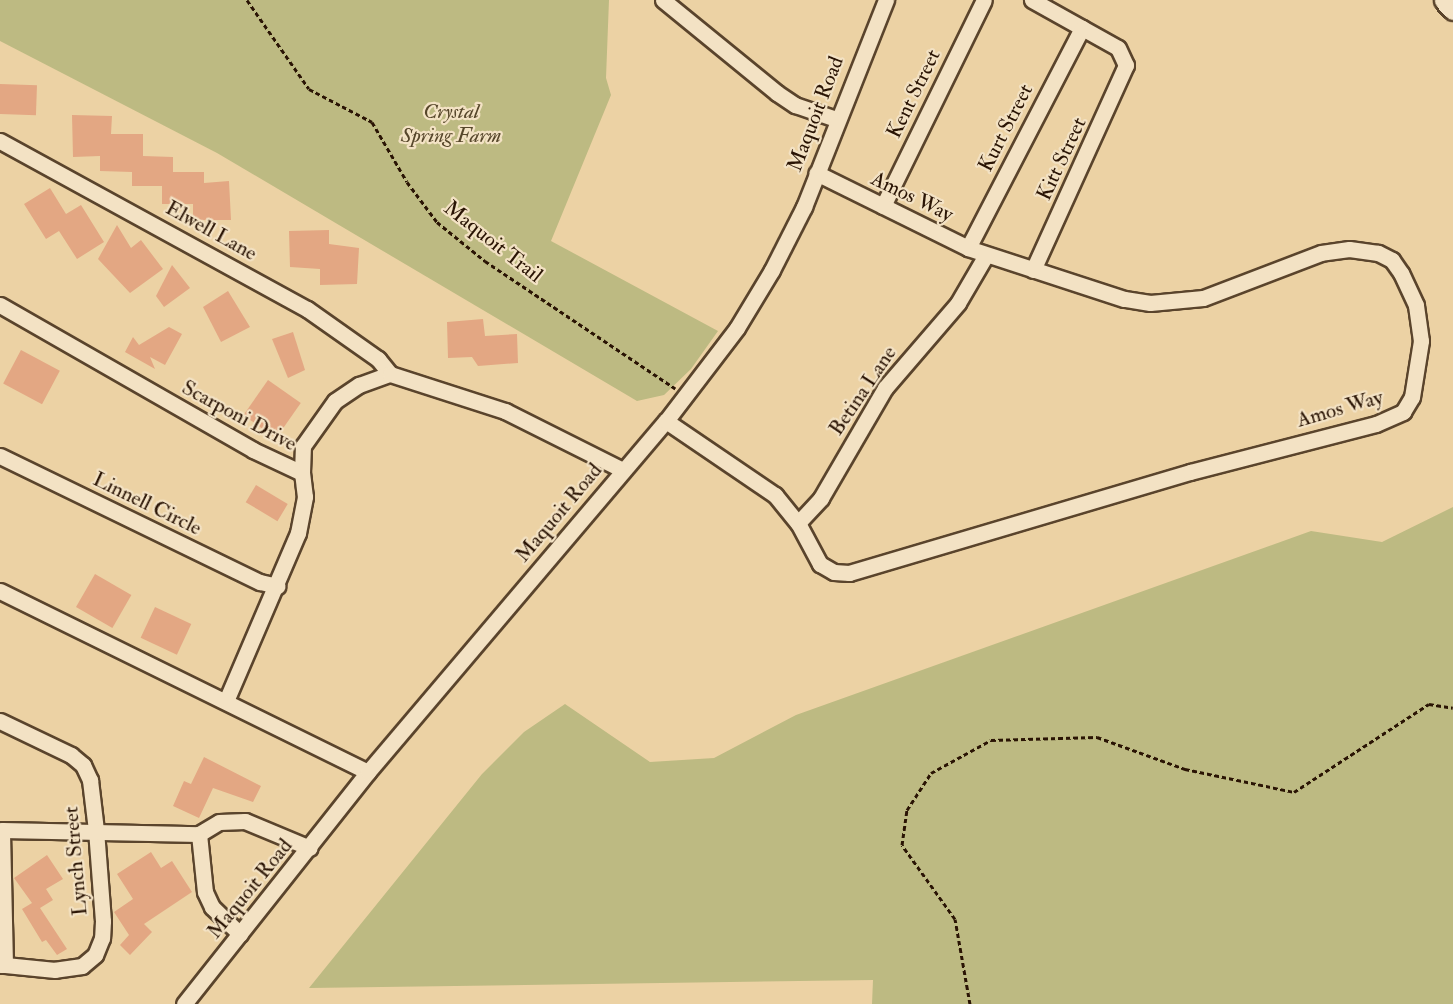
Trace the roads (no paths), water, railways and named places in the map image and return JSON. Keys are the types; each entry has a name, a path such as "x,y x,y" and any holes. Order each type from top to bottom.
{"street":[{"path":"663,0 777,93 795,105 836,118"},
{"name":"Maquoit Road","path":"184,1004 368,772 666,421 755,299 789,239 836,118 886,0"},
{"name":"Kent Street","path":"883,206 984,0"},
{"path":"1032,0 1082,28"},
{"path":"1445,0 1453,9"},
{"name":"Kitt Street","path":"1033,270 1126,65 1118,48 1082,28"},
{"name":"Kurt Street","path":"968,248 1082,28"},
{"name":"Elwell Lane","path":"0,141 307,309 378,359 390,374"},
{"name":"Amos Way","path":"666,421 775,495 798,523 820,564 834,572 856,571 1190,472 1376,424 1403,412 1412,397 1421,341 1416,305 1401,273 1392,260 1378,253 1349,249 1321,253 1230,290 1203,298 1158,302 1098,293 986,255 816,173"},
{"name":"Betina Lane","path":"798,523 820,498 885,388 958,303 986,255"},
{"name":"Scarponi Drive","path":"0,305 253,450 302,472 303,446 335,400 359,385 390,374"},
{"path":"390,374 505,411 623,470"},
{"name":"Linnell Circle","path":"0,456 260,582 278,586"},
{"path":"226,701 278,586 304,515 302,472"},
{"path":"0,591 368,772"},
{"name":"Lynch Street","path":"0,720 71,755 83,765 90,780 103,921 102,938 95,954 82,966 64,969 3,965"},
{"path":"3,965 1,830 96,830 200,834 219,822 245,821 310,848"},
{"path":"200,834 205,892 212,907 240,934"}],"park label":[{"name":"Crystal Spring Farm","path":"451,124"}]}
